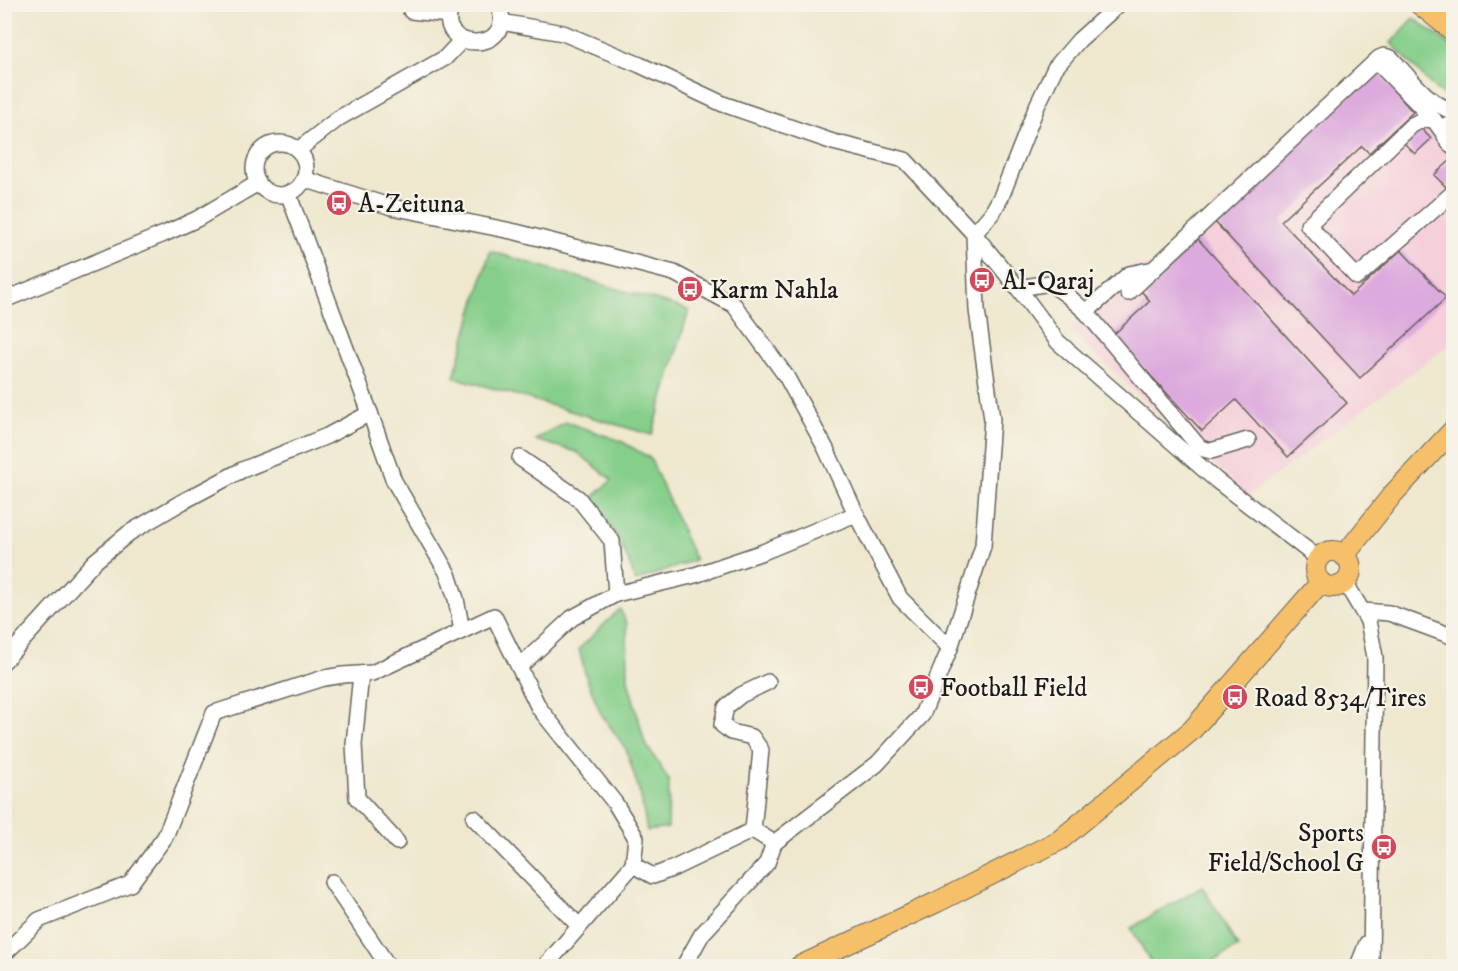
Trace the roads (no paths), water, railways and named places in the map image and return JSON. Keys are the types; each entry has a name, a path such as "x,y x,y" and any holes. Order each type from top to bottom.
{"main road":[{"path":"1419,4 1454,32"},
{"path":"1344,556 1393,494 1454,429"},
{"path":"1330,552 1337,552 1344,556 1351,571 1346,582 1330,587 1321,582 1315,567 1318,559 1330,552"},
{"path":"800,966 937,902 1060,840 1192,730 1321,582"}],"street":[{"path":"411,11 451,10 451,27 462,40 479,43 488,41 495,35 501,22 501,10 498,4"},
{"path":"684,966 702,934 767,863 774,843 877,764 922,715 950,648 983,546 992,419 978,310 974,234 992,213 1001,197 1036,106 1055,68 1079,40 1119,4"},
{"path":"501,22 563,33 640,65 723,104 833,142 905,160 974,234 1058,342 1216,480 1318,559"},
{"path":"298,150 339,118 445,58 462,40"},
{"path":"1128,293 1384,56 1391,58 1428,97 1454,114 1446,123 1449,140"},
{"path":"1376,61 1434,120 1449,140"},
{"path":"1434,120 1424,119 1412,124 1308,225 1356,277 1454,192"},
{"path":"279,142 287,143 298,150 305,162 304,179 299,187 288,193 275,195 266,191 258,183 253,170 254,162 263,148 279,142"},
{"path":"304,179 392,207 516,232 674,273 734,305 786,376 826,448 856,514 900,598 950,648"},
{"path":"4,300 164,234 196,219 258,183"},
{"path":"288,193 394,481 448,574 456,599 462,631"},
{"path":"1086,312 1129,274 1154,269"},
{"path":"1018,288 1050,284 1068,296 1086,312 1200,448 1211,451 1248,440"},
{"path":"4,661 94,562 129,533 243,470 327,436 370,413"},
{"path":"520,458 578,498 612,541 616,594"},
{"path":"519,667 573,618 616,594 694,575 763,552 856,514"},
{"path":"1346,582 1368,621 1375,657 1371,966"},
{"path":"1363,611 1389,613 1454,638"},
{"path":"4,954 39,920 130,884 165,837 214,713 324,678 372,673 494,616 538,708 615,803 636,838 633,865 545,966"},
{"path":"361,674 354,744 357,798 397,842"},
{"path":"753,830 761,750 752,737 730,732 722,725 726,707 741,695 768,682"},
{"path":"474,818 579,926"},
{"path":"753,830 774,843"},
{"path":"633,865 653,876 753,830"},
{"path":"332,882 388,966"},
{"path":"1358,966 1370,934"}],"place":[{"name":"A-Zeituna","path":"339,203"},
{"name":"Al-Qaraj","path":"982,280"},
{"name":"Karm Nahla","path":"690,289"},
{"name":"Football Field","path":"921,687"},
{"name":"Road 8534/Tires","path":"1235,697"},
{"name":"Sports Field/School G","path":"1384,847"}]}
